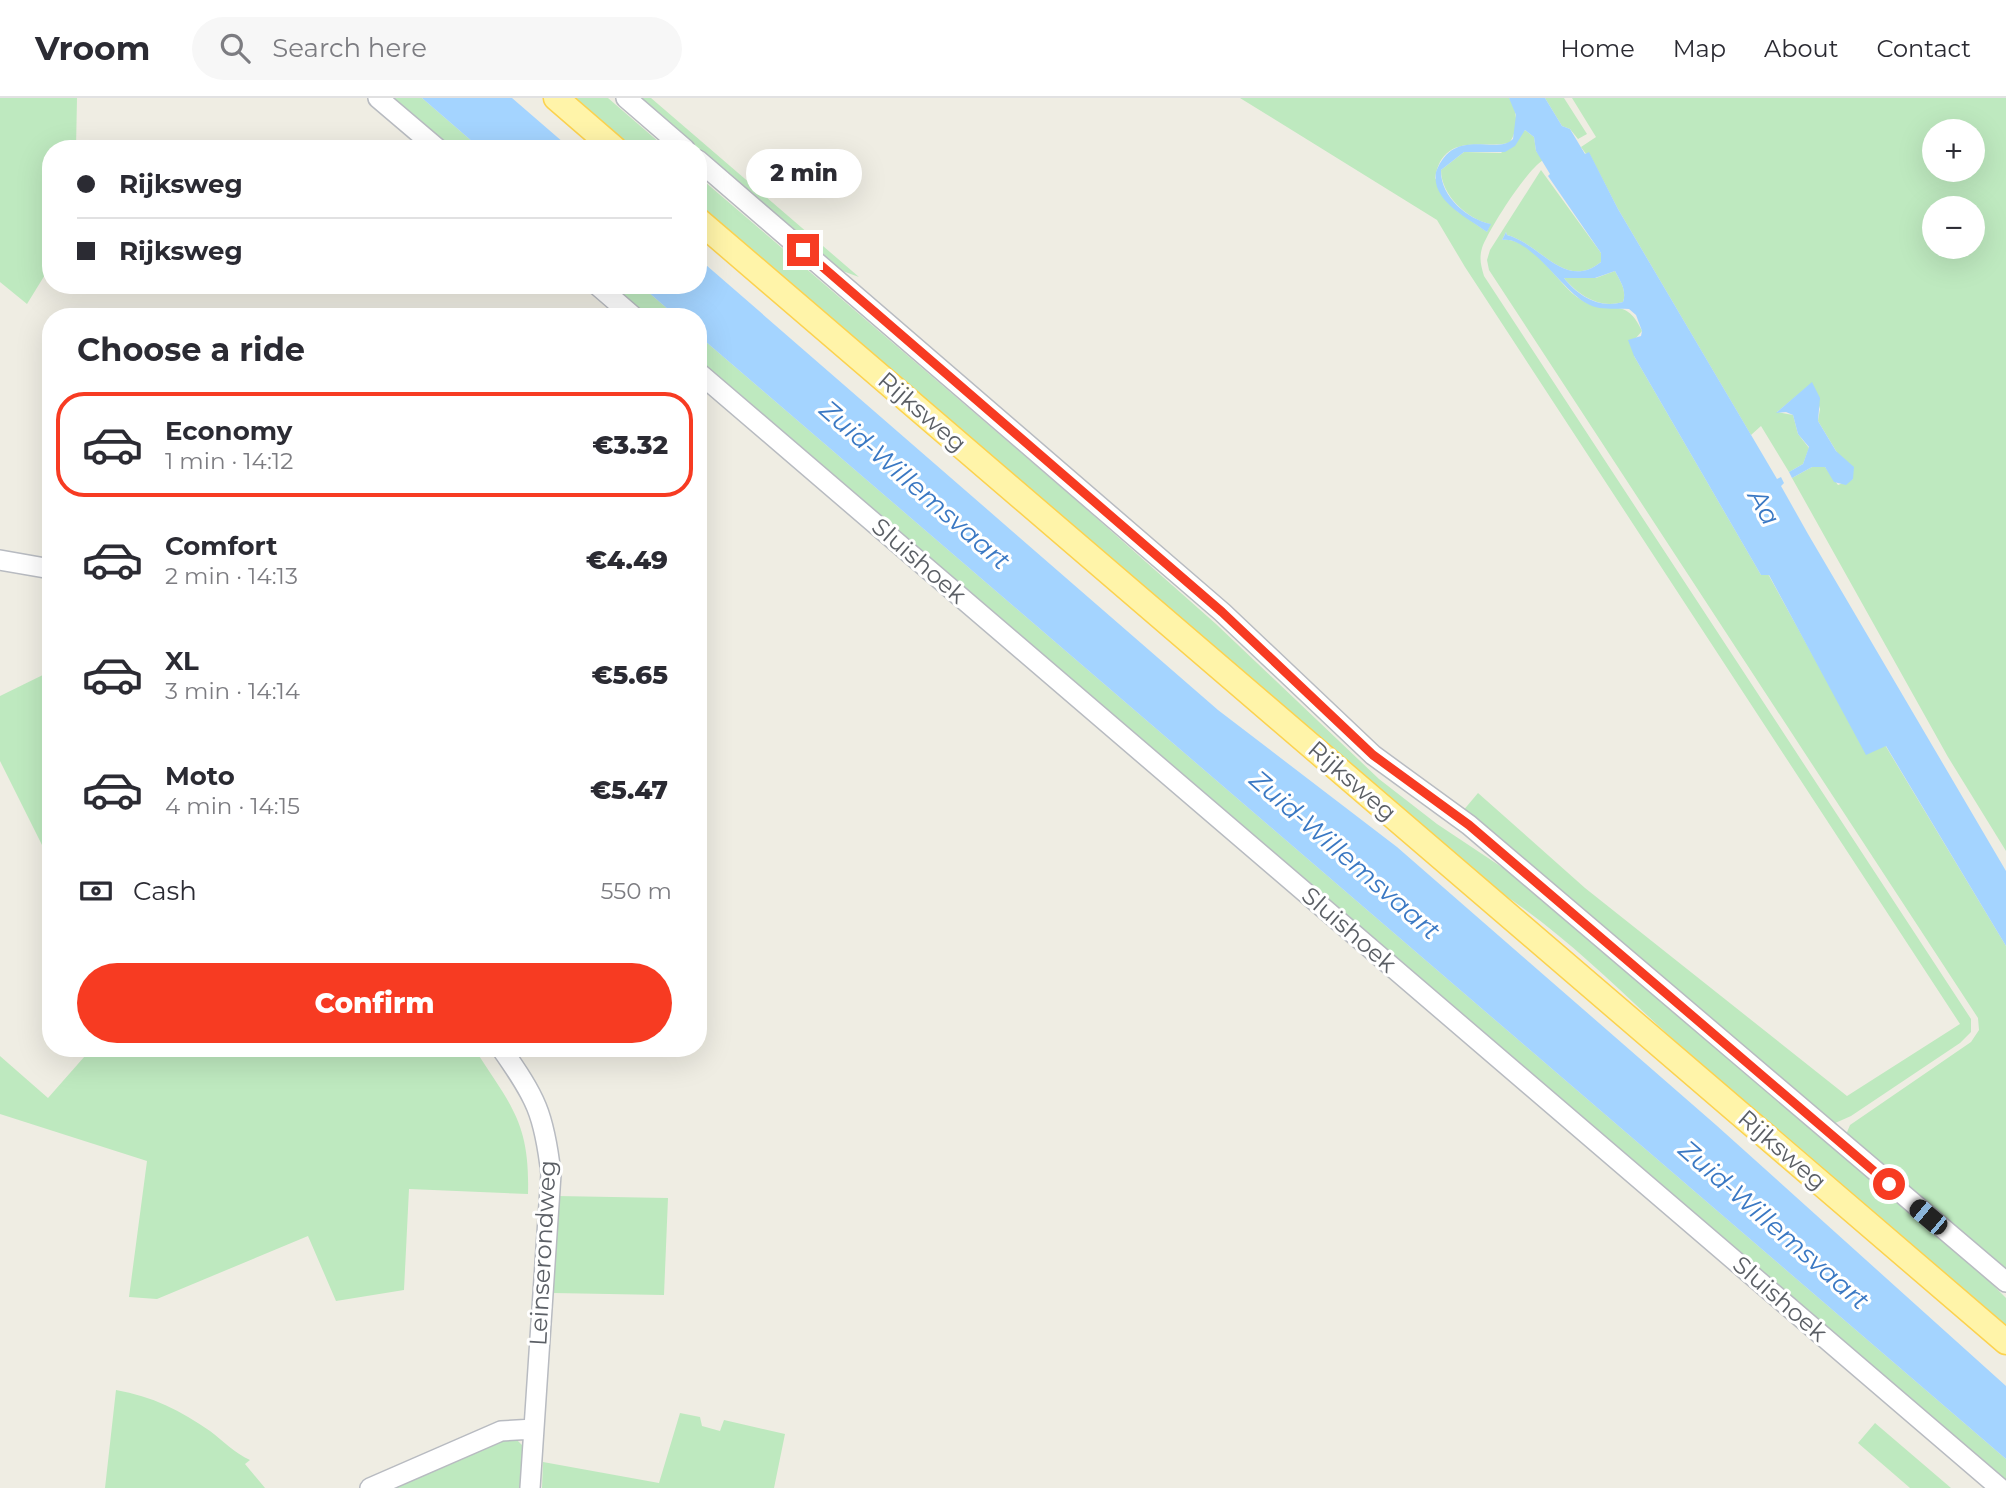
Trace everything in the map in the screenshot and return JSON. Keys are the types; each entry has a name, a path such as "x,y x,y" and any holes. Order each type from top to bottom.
{"main road":[{"path":"556,98 605,140"},
{"name":"Rijksweg","path":"707,228 2006,1342"}],"street":[{"path":"378,98 427,140"},
{"path":"626,98 675,140"},
{"name":"Rijksweg","path":"707,168 1222,612 1373,755 1469,825 2006,1282"},
{"path":"607,294 624,308"},
{"name":"Sluishoek","path":"707,380 2000,1488"},
{"path":"0,560 42,567"},
{"name":"Leinserondweg","path":"507,1057 535,1096 546,1132 551,1174 530,1488"},
{"path":"370,1488 500,1431 534,1429"}],"green space":[{"path":"0,98 77,98 76,140 42,140 42,280 27,304 0,282"},
{"path":"393,98 422,98 471,140 442,140"},
{"path":"567,98 608,98 657,140 616,140"},
{"path":"631,98 651,98 700,140 679,140"},
{"path":"1240,98 1509,98 1516,120 1509,143 1455,148 1446,154 1439,164 1435,178 1457,211 1487,232 1490,224 1464,211 1450,197 1441,170 1464,152 1501,153 1525,130 1534,137 1536,151 1543,160 1518,188 1486,239 1481,255 1484,276 1971,1019 1971,1032 1960,1043 1851,1116 1833,1124 1462,812 1478,793 1585,888 1847,1096 1960,1024 1465,267 1437,220"},
{"path":"1545,98 1564,98 1587,134 1578,139 1570,129 1562,126"},
{"path":"1572,98 2006,98 2006,851 1948,757 1792,478 1812,467 1825,467 1838,485 1853,479 1818,421 1820,409 1812,383 1777,412 1793,415 1798,434 1809,448 1803,464 1789,472 1761,426 1751,435 1618,209 1589,153 1586,154 1581,147 1596,137"},
{"path":"707,146 859,277 837,269 707,164"},
{"path":"1541,170 1601,253 1601,262 1588,270 1564,269 1506,232 1502,240 1513,241 1533,252 1569,290 1587,303 1621,309 1629,312 1635,319 1642,331 1636,338 1634,356 1761,575 1768,574 1867,754 1885,745 2006,946 2006,1287 1845,1137 1850,1125 1971,1042 1979,1030 1978,1018 1489,270 1487,260 1490,250"},
{"path":"707,184 1076,500 1216,624 1379,779 1437,824 1542,894 1975,1267 2006,1298 2006,1327 1732,1091 1576,950 1500,892 707,219"},
{"path":"1615,271 1624,294 1623,302 1614,304 1590,299 1564,278 1596,278"},
{"path":"621,294 650,294 667,308 637,308"},
{"path":"707,343 2006,1459 2006,1486 707,369"},
{"path":"42,675 42,845 0,761 0,696"},
{"path":"0,1056 48,1098 84,1057 480,1057 508,1101 522,1131 528,1169 528,1194 409,1189 404,1290 336,1301 308,1236 157,1299 129,1297 147,1161 0,1114"},
{"path":"557,1196 668,1198 664,1295 553,1293"},
{"path":"116,1390 154,1400 210,1431 250,1460 245,1464 265,1488 105,1488"},
{"path":"680,1413 700,1417 702,1426 720,1431 724,1420 785,1434 774,1488 542,1488 543,1462 659,1483"},
{"path":"1875,1423 1951,1488 1910,1488 1858,1443"},
{"path":"516,1439 523,1446 523,1488 390,1488 485,1442"}],"water":[{"path":"422,98 512,98 561,140 471,140"},
{"name":"Aa","path":"1509,98 1545,98 1562,126 1570,129 1585,154 1589,152 1618,209 1777,479 1781,477 1784,483 1781,486 1808,534 2006,871 2006,946 1886,746 1866,755 1769,575 1761,575 1634,356 1628,340 1641,336 1642,331 1636,315 1629,309 1591,306 1534,254 1512,241 1502,240 1506,232 1564,269 1588,270 1601,262 1601,253 1548,176 1550,174 1536,151 1534,137 1525,130 1515,146 1505,152 1464,152 1441,170 1445,189 1450,197 1464,212 1491,224 1487,232 1452,207 1439,192 1436,172 1453,149 1464,145 1506,143 1513,139 1516,115","holes":["1615,271 1624,298 1623,302 1614,304 1597,302 1582,295 1564,278 1595,278"]},
{"name":"Zuid-Willemsvaart","path":"707,266 1218,710 1397,847 1716,1125 2006,1386 2006,1459 707,343 707,308 667,308 650,294 707,294"},
{"path":"1812,382 1820,398 1818,421 1836,451 1854,467 1853,479 1846,485 1834,482 1825,467 1812,467 1792,478 1789,472 1803,464 1809,447 1798,434 1793,415 1786,412 1776,413"}],"route":[{"path":"803,250 1222,612 1373,755 1469,825 1889,1184"}]}
